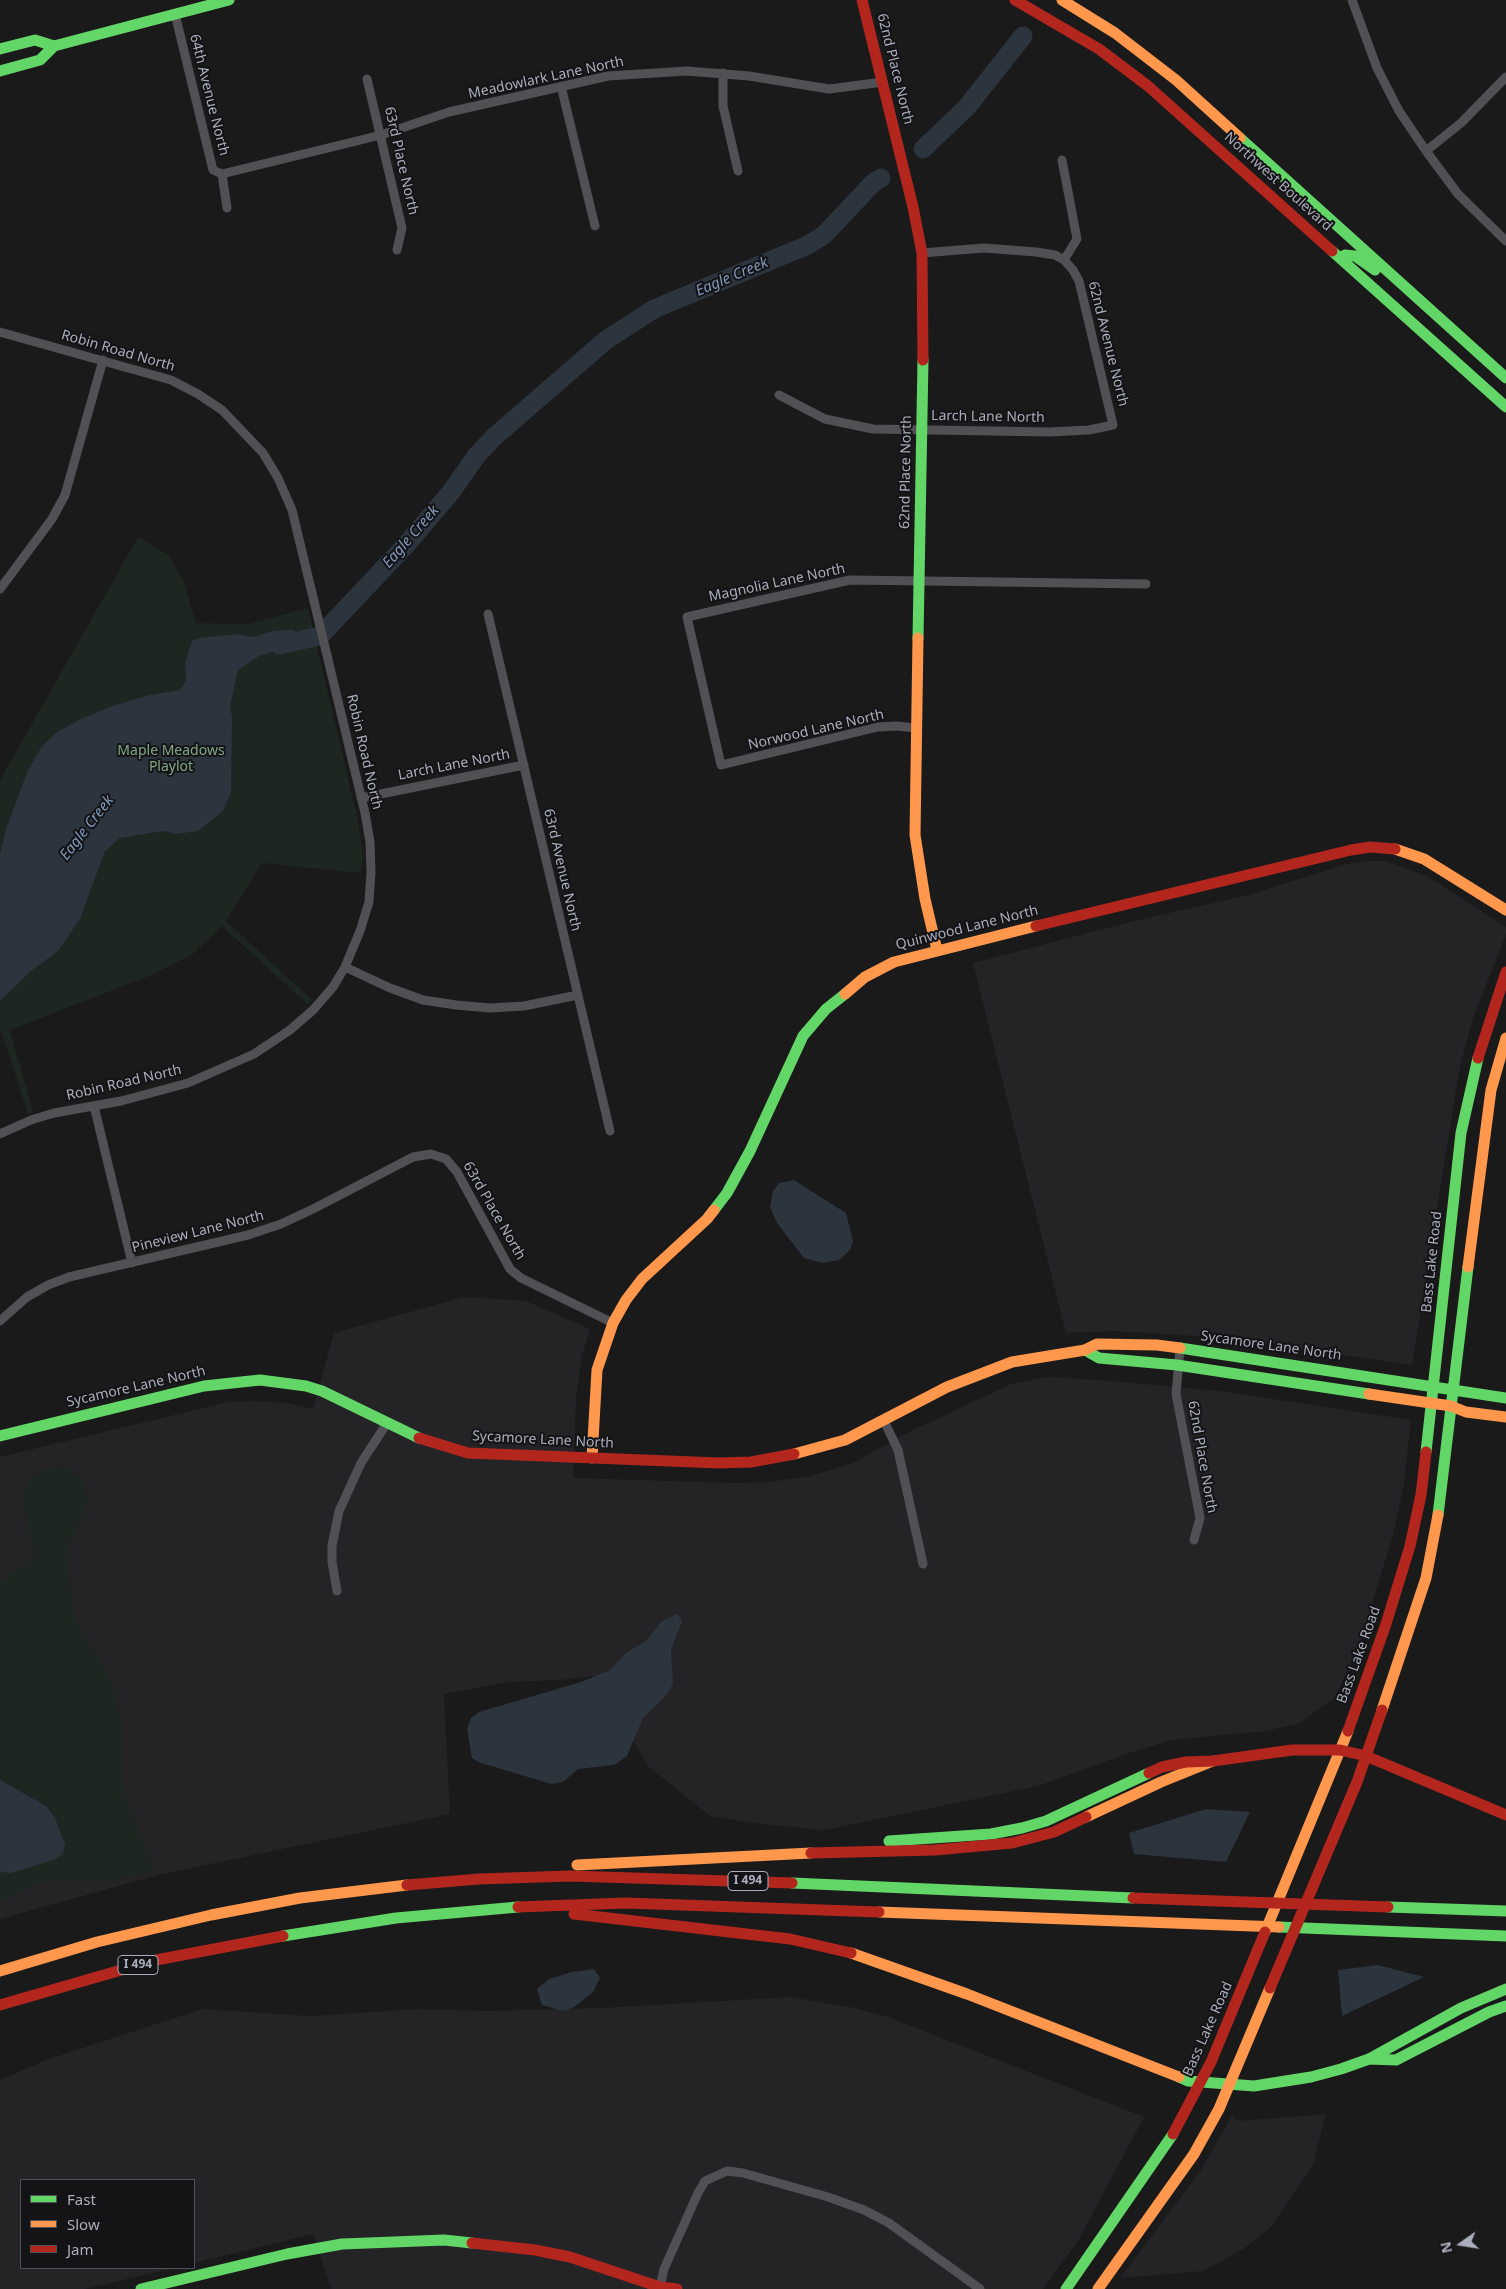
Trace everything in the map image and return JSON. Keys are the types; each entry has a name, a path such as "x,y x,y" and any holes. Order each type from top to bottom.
{"main road":[{"path":"0,71 40,60 54,46 229,0"},
{"name":"62nd Place North","path":"862,0 883,82 922,253 924,302 915,835 925,899 937,950"},
{"name":"Northwest Boulevard","path":"1015,0 1084,40 1148,86 1506,407"},
{"name":"Northwest Boulevard","path":"1062,0 1115,33 1176,80 1503,375"},
{"path":"0,49 35,40 54,46"},
{"path":"1340,258 1350,255 1361,259 1476,362 1503,375"},
{"name":"Quinwood Lane North","path":"592,1458 597,1370 604,1344 626,1300 642,1280 707,1219 727,1193 750,1151 806,1031 842,994 865,977 894,962 937,950 1370,847 1393,848 1424,859 1506,910"},
{"name":"Bass Lake Road","path":"1066,2289 1156,2161 1184,2116 1201,2082 1253,1966 1340,1750 1386,1624 1410,1546 1420,1495 1461,1132 1475,1066 1506,972"},
{"path":"1098,2289 1194,2154 1207,2132 1230,2083 1280,1967 1366,1756 1426,1578 1441,1497 1452,1391 1491,1090 1506,1038"},
{"name":"Sycamore Lane North","path":"0,1436 204,1386 242,1380 260,1380 306,1386 342,1399 415,1437 442,1447 468,1452 592,1458 751,1462 816,1450 845,1440 947,1387 988,1370 1020,1361 1085,1350 1097,1344 1128,1343 1253,1357 1433,1388 1506,1398"},
{"path":"1085,1350 1099,1358 1177,1364 1451,1406 1466,1412 1506,1417"},
{"path":"367,1890 493,1870 828,1852 935,1850 1012,1843 1054,1832 1161,1782 1214,1760 1292,1750 1340,1750 1366,1756 1506,1815"},
{"name":"I 494","path":"0,1971 153,1928 300,1898 479,1879 570,1876 660,1877 1237,1902 1506,1911"},
{"name":"I 494","path":"0,2006 156,1960 237,1943 396,1918 511,1907 644,1904 1506,1936"},
{"path":"511,1907 780,1938 836,1948 976,1997 1188,2081 1254,2086 1311,2077 1369,2059 1461,2008 1506,1989"},
{"path":"1369,2059 1396,2060 1489,2012 1506,2006"},
{"path":"141,2289 287,2254 342,2244 444,2240 535,2250 570,2257 661,2288 677,2289"}],"street":[{"path":"1352,0 1377,68 1400,111 1426,152 1458,194 1506,241"},
{"name":"64th Avenue North","path":"176,14 213,170 222,174 227,208"},
{"name":"Meadowlark Lane North","path":"222,174 381,135 449,112 608,76 653,72 723,73 829,89 883,82"},
{"path":"723,73 723,106 738,171"},
{"path":"1426,152 1462,124 1506,77"},
{"name":"63rd Place North","path":"367,79 402,228 397,250"},
{"path":"561,86 595,226"},
{"path":"922,253 984,248 1036,252 1055,255 1064,260 1078,239 1062,160"},
{"name":"62nd Avenue North","path":"1064,260 1073,270 1079,282 1113,425"},
{"name":"Robin Road North","path":"0,332 171,380 198,394 222,410 263,453 278,478 292,510 370,842 369,894 360,931 346,967 333,987 313,1010 290,1030 254,1054 188,1083 151,1094 31,1120 0,1134"},
{"path":"0,589 52,519 65,495 102,360"},
{"name":"Larch Lane North","path":"779,394 825,419 849,426 873,429 1049,432 1089,430 1113,425"},
{"name":"Magnolia Lane North","path":"721,765 687,617 836,582 864,580 1146,584"},
{"name":"63rd Avenue North","path":"488,614 610,1131"},
{"name":"Norwood Lane North","path":"721,765 878,728 897,726 916,728"},
{"name":"Larch Lane North","path":"361,798 524,765"},
{"path":"346,967 374,981 415,997 456,1005 490,1008 524,1006 578,996"},
{"path":"94,1106 132,1263"},
{"name":"63rd Place North","path":"431,1154 446,1159 457,1172 510,1269 521,1278 613,1323"},
{"name":"Pineview Lane North","path":"0,1321 27,1296 48,1285 248,1235 280,1224 412,1157 431,1154"},
{"name":"62nd Place North","path":"1180,1348 1177,1364 1178,1409 1200,1518 1194,1540"},
{"path":"884,1420 898,1450 923,1564"},
{"path":"337,1591 332,1554 339,1511 361,1462 387,1423"},
{"path":"661,2288 664,2269 698,2193 705,2181 727,2171 743,2173 828,2197 864,2210 889,2224 980,2289"}],"shaded area":[{"path":"1386,861 1427,876 1506,927 1506,934 1472,1021 1459,1071 1412,1365 1229,1338 1115,1331 1066,1333 973,963 1134,921 1248,895 1347,864"},
{"path":"464,1297 526,1301 590,1329 582,1355 576,1398 573,1478 735,1483 769,1482 810,1476 851,1464 907,1433 1011,1384 1048,1377 1228,1392 1411,1420 1404,1483 1394,1532 1359,1646 1335,1697 1300,1723 1266,1731 1172,1740 1129,1753 1038,1786 825,1830 760,1824 710,1816 649,1767 593,1676 560,1680 508,1682 444,1694 450,1814 158,1875 0,1919 0,1457 228,1402 287,1403 313,1409 334,1333"},
{"path":"791,1997 855,2008 888,2017 1144,2117 1078,2241 1043,2289 331,2289 313,2234 195,2263 195,2179 20,2179 20,2269 169,2269 85,2289 0,2289 0,2080 46,2060 202,2009 310,2016 418,2009 488,2011 601,2008"},
{"path":"1326,2114 1313,2165 1270,2228 1245,2248 1203,2271 1120,2278 1201,2170 1232,2115 1238,2121"}],"green space":[{"name":"Maple Meadows Playlot","path":"138,537 170,556 184,582 196,623 249,624 308,608 359,825 363,859 360,873 262,863 226,921 312,1000 307,1004 222,926 193,954 149,976 10,1030 33,1112 28,1114 0,1028 0,780"},
{"path":"64,1465 83,1480 89,1501 66,1552 75,1617 83,1637 109,1674 114,1688 122,1727 122,1783 125,1797 155,1871 116,1880 40,1882 0,1902 0,1872 11,1873 53,1860 63,1854 65,1844 55,1818 38,1800 0,1780 0,1583 32,1560 35,1551 30,1538 24,1504 24,1491 27,1482 36,1473"}],"water":[{"path":"293,630 304,639 295,649 276,651 259,656 238,670 230,706 232,717 231,792 223,811 198,831 176,834 163,831 120,838 105,851 80,919 58,951 31,971 0,1001 0,854 6,829 28,770 42,746 57,732 112,706 150,695 180,690 186,680 185,663 192,641 200,638 238,634 253,637 273,631"},
{"path":"794,1180 846,1213 853,1241 850,1250 839,1260 822,1263 804,1258 777,1223 770,1207 773,1191 779,1183"},
{"path":"677,1614 682,1621 671,1650 673,1684 663,1699 643,1718 627,1756 614,1765 578,1769 563,1782 551,1784 478,1762 472,1758 467,1729 471,1718 479,1712 581,1682 610,1670 626,1653 646,1641 662,1621"},
{"path":"0,1780 46,1806 55,1818 65,1844 63,1854 53,1860 11,1873 0,1872"},
{"path":"1206,1809 1250,1812 1226,1862 1134,1854 1129,1833"},
{"path":"1378,1965 1424,1977 1342,2016 1338,1970"},
{"path":"594,1969 600,1978 593,1992 574,2007 563,2011 542,2005 537,1989 549,1979 572,1972"}],"waterway":[{"name":"Eagle Creek","path":"923,149 967,107 1023,36"},
{"name":"Eagle Creek","path":"279,645 320,636 405,546 451,492 477,455 494,437 606,340 654,309 808,245 824,235 873,183 881,178"}],"traffic: fast":[{"path":"0,71 40,60 54,46 229,0"},
{"path":"0,49 35,40 54,46"},
{"path":"1240,138 1506,378"},
{"path":"1332,251 1506,407"},
{"path":"1340,258 1345,255 1355,256 1375,270"},
{"path":"918,638 923,360"},
{"path":"714,1210 727,1193 750,1151 803,1036 826,1009 845,994"},
{"path":"1426,1452 1461,1133 1478,1058"},
{"path":"1438,1515 1468,1267"},
{"path":"1180,1348 1506,1398"},
{"path":"1085,1350 1099,1358 1177,1365 1369,1394"},
{"path":"0,1436 204,1386 260,1380 306,1386 322,1391 419,1438"},
{"path":"889,1841 991,1834 1022,1828 1046,1821 1149,1773"},
{"path":"792,1883 1133,1898"},
{"path":"283,1936 396,1918 518,1907"},
{"path":"1388,1907 1506,1911"},
{"path":"1279,1927 1506,1936"},
{"path":"1179,2077 1188,2081 1254,2086 1311,2077 1341,2069 1369,2059 1461,2008 1506,1989"},
{"path":"1370,2059 1396,2060 1489,2012 1506,2006"},
{"path":"1066,2289 1173,2134"},
{"path":"141,2289 287,2254 342,2244 444,2240 472,2243"}],"traffic: slow":[{"path":"1062,0 1115,33 1176,80 1240,138"},
{"path":"918,638 915,835 925,899 937,950"},
{"path":"1395,849 1424,859 1506,910"},
{"path":"845,994 865,977 894,962 1036,926"},
{"path":"1468,1267 1491,1090 1506,1038"},
{"path":"592,1458 597,1370 613,1323 626,1300 642,1279 707,1219 714,1210"},
{"path":"794,1454 845,1440 947,1387 1012,1362 1085,1350 1097,1344 1157,1345 1180,1348"},
{"path":"1369,1394 1451,1406 1466,1412 1506,1417"},
{"path":"1382,1710 1426,1578 1438,1515"},
{"path":"1265,1932 1348,1731"},
{"path":"1086,1817 1161,1782 1213,1761"},
{"path":"577,1865 811,1853"},
{"path":"0,1971 97,1942 211,1915 300,1898 407,1885"},
{"path":"879,1912 1279,1927"},
{"path":"851,1953 967,1994 1179,2077"},
{"path":"1098,2289 1194,2154 1219,2109 1270,1988"}],"traffic: jam":[{"path":"862,0 913,207 922,253 923,360"},
{"path":"1015,0 1099,49 1148,86 1332,251"},
{"path":"1036,926 1351,850 1370,847 1395,849"},
{"path":"1478,1058 1506,972"},
{"path":"419,1438 468,1453 719,1463 751,1462 794,1454"},
{"path":"1348,1731 1386,1624 1410,1546 1421,1495 1426,1452"},
{"path":"1270,1988 1357,1782 1382,1710"},
{"path":"1149,1773 1162,1767 1186,1762 1213,1761 1292,1750 1340,1750 1366,1756 1506,1815"},
{"path":"811,1853 935,1850 1012,1843 1054,1832 1086,1817"},
{"path":"407,1885 479,1879 570,1876 792,1883"},
{"path":"1133,1898 1388,1907"},
{"path":"518,1907 626,1903 879,1912"},
{"path":"574,1914 790,1939 851,1953"},
{"path":"1173,2134 1211,2062 1265,1932"},
{"path":"0,2005 156,1960 283,1936"},
{"path":"472,2243 535,2250 570,2257 660,2287 677,2289"}]}
